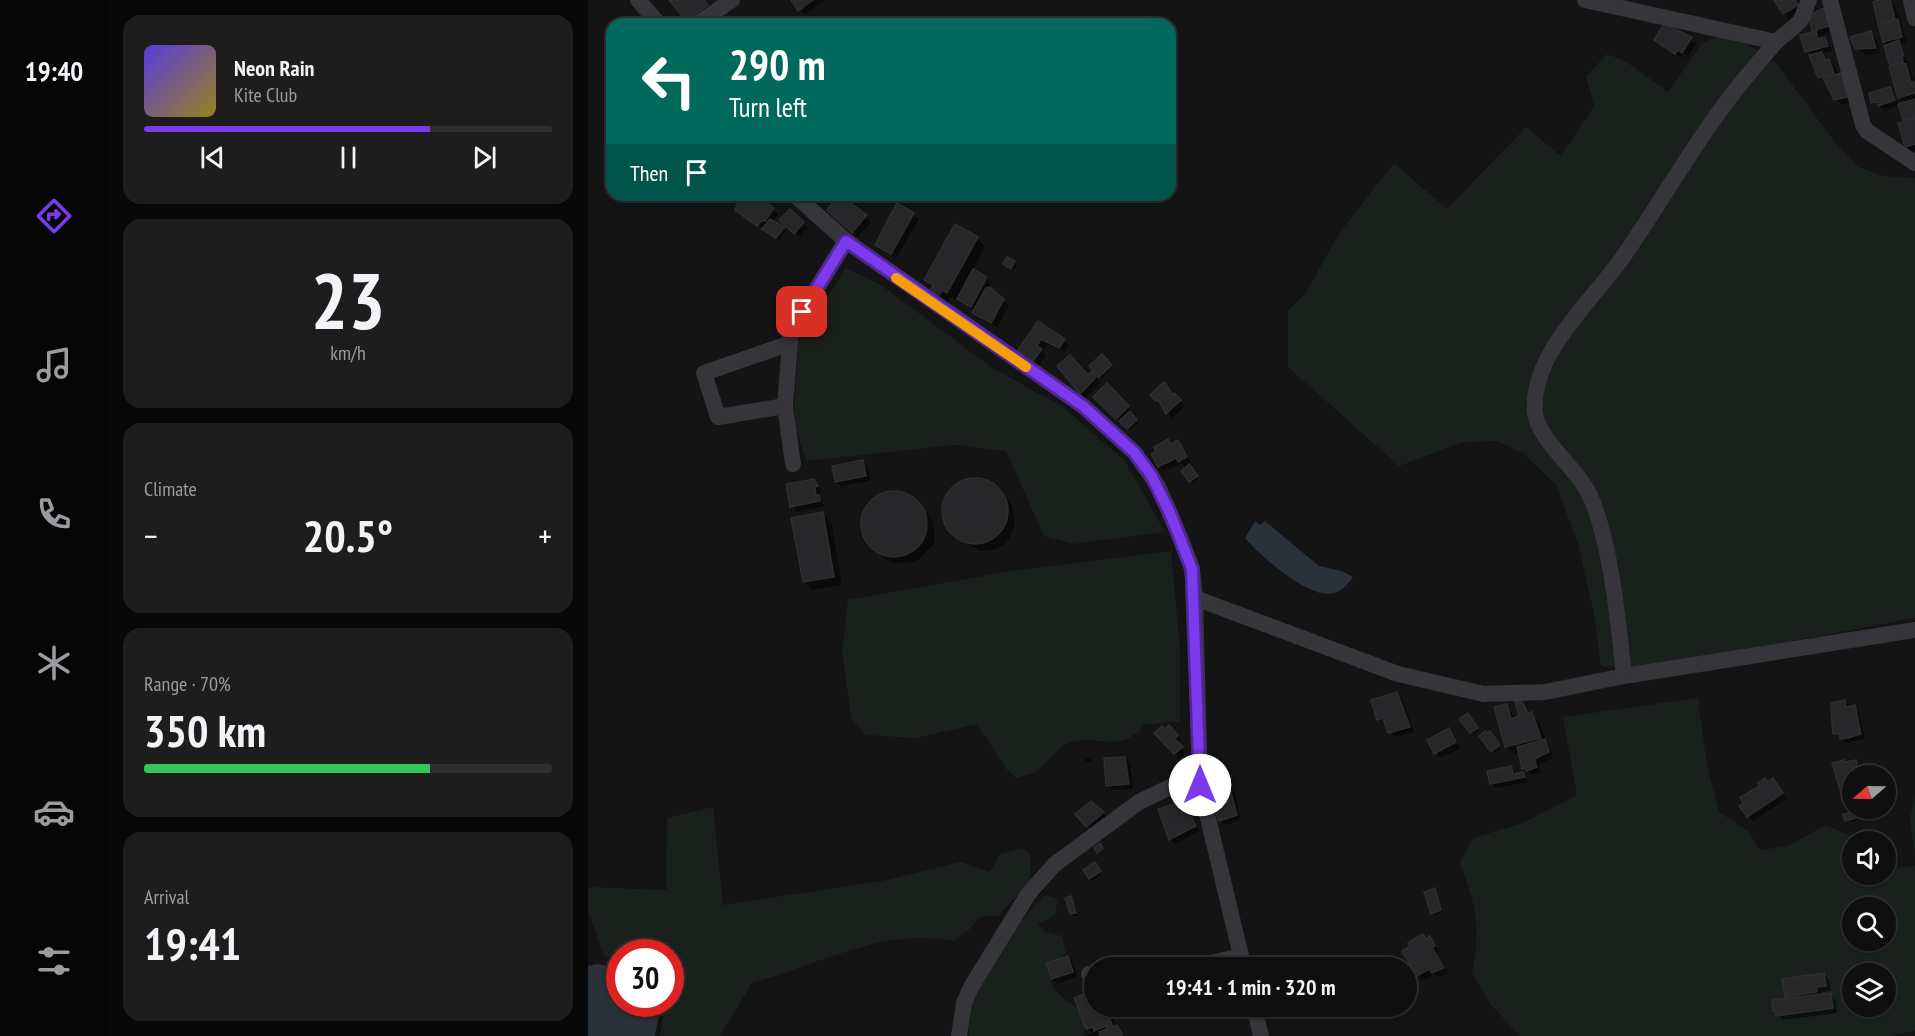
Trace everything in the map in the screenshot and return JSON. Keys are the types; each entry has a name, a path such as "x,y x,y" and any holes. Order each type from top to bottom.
{"street":[{"path":"638,0 653,18"},
{"path":"706,18 732,0"},
{"path":"1585,0 1776,42"},
{"path":"1624,676 1614,596 1601,531 1591,496 1555,445 1538,428 1535,399 1546,364 1562,332 1623,257 1696,142 1776,42 1800,21 1809,0"},
{"path":"1830,0 1863,125 1867,132 1915,164"},
{"path":"1911,0 1915,18"},
{"path":"802,201 846,241 1083,406 1134,452 1158,486 1192,569 1195,598 1199,773 1242,957"},
{"path":"794,464 785,406 788,344 791,330 846,241"},
{"path":"785,406 718,417 704,373 788,344"},
{"path":"1195,598 1398,674 1447,688 1509,695 1545,692 1624,676 1915,630"},
{"path":"959,1036 964,1003 971,987 1029,893 1055,864 1139,802 1199,773"},
{"path":"1257,1017 1261,1036"}],"shaded area":[{"path":"1714,37 1741,40 1776,63 1834,141 1858,167 1883,176 1915,178 1915,618 1644,669 1601,666 1595,618 1577,541 1556,485 1523,453 1497,441 1463,442 1399,466 1288,367 1288,311 1305,294 1340,232 1394,163 1447,209 1526,127 1561,156 1594,106 1586,76 1607,54 1625,61 1668,92 1701,45"},
{"path":"846,268 881,285 991,367 1063,407 1125,461 1165,532 1073,544 1044,536 1006,451 956,445 806,461 794,422 798,342"},
{"path":"1255,521 1260,525 1265,521 1319,566 1342,571 1353,577 1344,588 1331,594 1321,593 1297,582 1261,555 1245,538"},
{"path":"1171,551 1180,648 1180,721 1144,725 1136,733 1120,741 1069,742 1042,767 1028,775 1016,778 1007,770 977,724 917,738 866,735 851,718 842,650 848,600 1011,571"},
{"path":"1698,698 1707,765 1719,812 1748,831 1760,850 1788,846 1826,825 1842,832 1842,885 1896,885 1896,867 1915,866 1915,1031 1890,1036 1520,1036 1490,1004 1472,972 1476,941 1475,916 1460,862 1473,838 1523,823 1577,795 1563,717"},
{"path":"1915,797 1915,857 1910,818"},
{"path":"713,807 723,905 882,881 961,862 990,872 1000,854 1022,848 1030,854 1031,881 998,916 980,917 970,929 953,941 927,938 902,939 851,950 752,983 720,1036 660,1036 663,1017 684,1017 684,939 606,939 606,957 604,956 588,911 588,887 666,890 667,818"},
{"path":"1045,895 1058,899 1055,915 1038,924 1045,932 1062,936 1066,953 1046,966 1054,988 1081,1013 1085,1026 1083,1036 969,1036 973,999 987,969 1015,928"},
{"path":"597,964 606,966 606,1017 659,1017 655,1036 588,1036 588,966"}],"building":[{"path":"669,0 704,0 708,5 690,18 684,18"},
{"path":"791,0 813,0 798,11"},
{"path":"1774,0 1795,0 1798,5 1783,14"},
{"path":"1890,0 1895,19 1878,23 1873,2"},
{"path":"1824,8 1829,26 1812,31 1809,15"},
{"path":"1898,19 1902,37 1883,42 1878,25"},
{"path":"1664,24 1692,37 1682,53 1678,50 1675,54 1654,40"},
{"path":"1816,31 1818,39 1825,37 1828,46 1805,52 1800,35"},
{"path":"1871,31 1876,48 1855,49 1850,37"},
{"path":"1899,40 1904,56 1902,56 1903,62 1889,64 1884,46"},
{"path":"1822,52 1825,60 1829,59 1834,73 1818,78 1809,55"},
{"path":"1906,64 1911,83 1915,82 1915,93 1898,98 1889,67"},
{"path":"1841,73 1847,97 1834,100 1823,78"},
{"path":"1890,87 1895,100 1878,106 1877,102 1871,103 1869,93"},
{"path":"1915,99 1915,117 1903,120 1898,104"},
{"path":"1915,118 1915,144 1905,147 1898,123"},
{"path":"739,201 765,201 774,208 765,221 761,221 757,226 735,210"},
{"path":"834,201 847,201 867,215 852,233 827,210"},
{"path":"897,203 914,213 891,254 875,245"},
{"path":"790,209 804,222 794,234 779,220"},
{"path":"770,219 785,227 776,238 762,229"},
{"path":"955,224 978,237 947,293 942,290 939,296 930,291 933,285 924,280"},
{"path":"1007,257 1015,261 1011,269 1003,264"},
{"path":"973,269 987,277 971,307 957,299"},
{"path":"989,287 1004,299 991,323 972,313 986,288"},
{"path":"1038,321 1065,339 1059,348 1041,339 1037,346 1042,349 1033,361 1018,350"},
{"path":"1102,354 1112,365 1099,377 1089,366"},
{"path":"1070,355 1088,375 1092,371 1096,377 1080,394 1057,366"},
{"path":"1164,382 1173,395 1175,393 1181,400 1166,414 1158,400 1156,401 1150,395"},
{"path":"1107,383 1129,406 1116,419 1093,397"},
{"path":"1130,411 1137,420 1127,429 1119,421"},
{"path":"1168,439 1170,444 1178,440 1187,457 1178,462 1176,458 1158,467 1151,454 1156,451 1154,447"},
{"path":"863,460 866,476 835,482 832,466"},
{"path":"1189,464 1198,476 1189,482 1181,471"},
{"path":"975,478 988,480 1003,493 1008,511 1006,524 993,539 975,544 962,542 947,529 942,511 944,498 957,483"},
{"path":"814,479 818,486 815,487 816,495 819,495 820,501 790,507 786,484"},
{"path":"888,491 900,491 912,496 922,506 927,524 925,537 912,552 900,557 888,557 876,552 866,542 861,530 861,518 866,506 876,496"},
{"path":"823,512 834,577 803,582 791,518"},
{"path":"1397,692 1410,727 1388,733 1383,718 1377,720 1371,700"},
{"path":"1521,700 1528,713 1532,712 1541,738 1505,747 1494,707 1507,704 1511,719 1519,716 1515,702"},
{"path":"1845,700 1846,707 1855,705 1861,734 1840,739 1839,734 1833,734 1831,703"},
{"path":"1468,713 1478,728 1470,733 1459,719"},
{"path":"1169,725 1178,735 1175,739 1183,747 1174,754 1154,733 1162,726 1165,729"},
{"path":"1449,728 1456,742 1434,754 1427,740"},
{"path":"1485,731 1487,733 1490,731 1500,745 1491,752 1479,736"},
{"path":"1545,739 1549,752 1534,759 1537,767 1526,771 1525,768 1522,769 1517,747"},
{"path":"1125,757 1129,784 1106,786 1104,758"},
{"path":"1856,760 1857,765 1842,765 1842,796 1832,763"},
{"path":"1511,766 1513,774 1523,772 1525,777 1490,784 1487,771"},
{"path":"1765,778 1768,782 1773,778 1783,793 1747,817 1739,806 1743,804 1740,797 1760,786 1758,783"},
{"path":"1224,781 1227,790 1230,789 1237,815 1219,821 1207,787"},
{"path":"1091,801 1104,812 1086,827 1075,814"},
{"path":"1182,802 1196,826 1169,840 1158,809"},
{"path":"1100,843 1103,848 1097,853 1094,847"},
{"path":"1095,862 1101,871 1089,879 1083,870"},
{"path":"1435,888 1441,910 1431,914 1424,892"},
{"path":"1071,896 1076,913 1070,914 1065,898"},
{"path":"1423,934 1426,939 1430,936 1435,946 1432,947 1444,968 1432,973 1429,969 1417,976 1417,957 1406,957 1402,951 1410,946 1408,943"},
{"path":"1068,956 1073,972 1051,979 1046,963"},
{"path":"1824,973 1826,986 1816,987 1817,992 1785,997 1782,979"},
{"path":"1831,993 1833,1008 1776,1016 1776,1011 1773,1011 1772,1000"},
{"path":"1084,994 1084,1017 1109,1017 1113,1027 1117,1025 1123,1036 1100,1036 1099,1032 1107,1029 1106,1026 1094,1031 1093,1027 1086,1029 1074,998"}],"slow traffic":[{"path":"896,278 1026,367"}],"route":[{"path":"802,312 846,241 1083,406 1134,452 1158,486 1192,569 1199,696 1200,785"}]}
